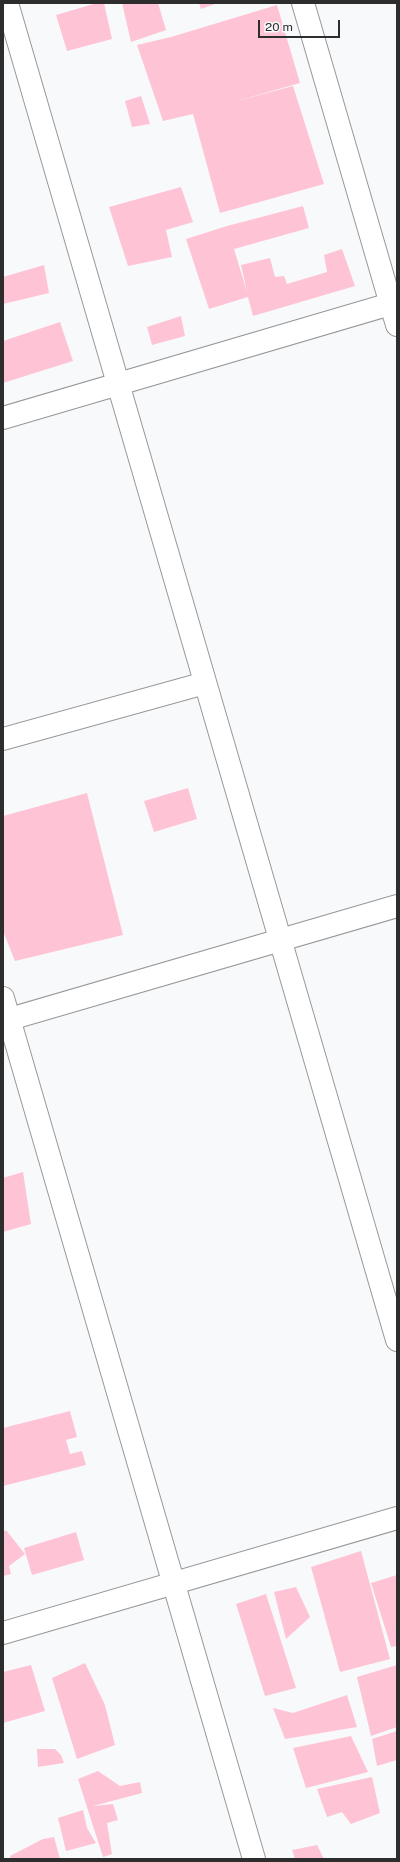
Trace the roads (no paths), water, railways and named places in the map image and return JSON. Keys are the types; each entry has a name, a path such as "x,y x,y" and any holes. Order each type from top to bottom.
{"street":[{"path":"7,3 397,1340"},
{"path":"303,3 394,303 397,325"},
{"path":"3,418 394,303"},
{"path":"3,739 205,683"},
{"path":"6,1020 397,906"},
{"path":"3,998 6,1020 174,1583 254,1859"},
{"path":"3,1633 397,1518"}]}
